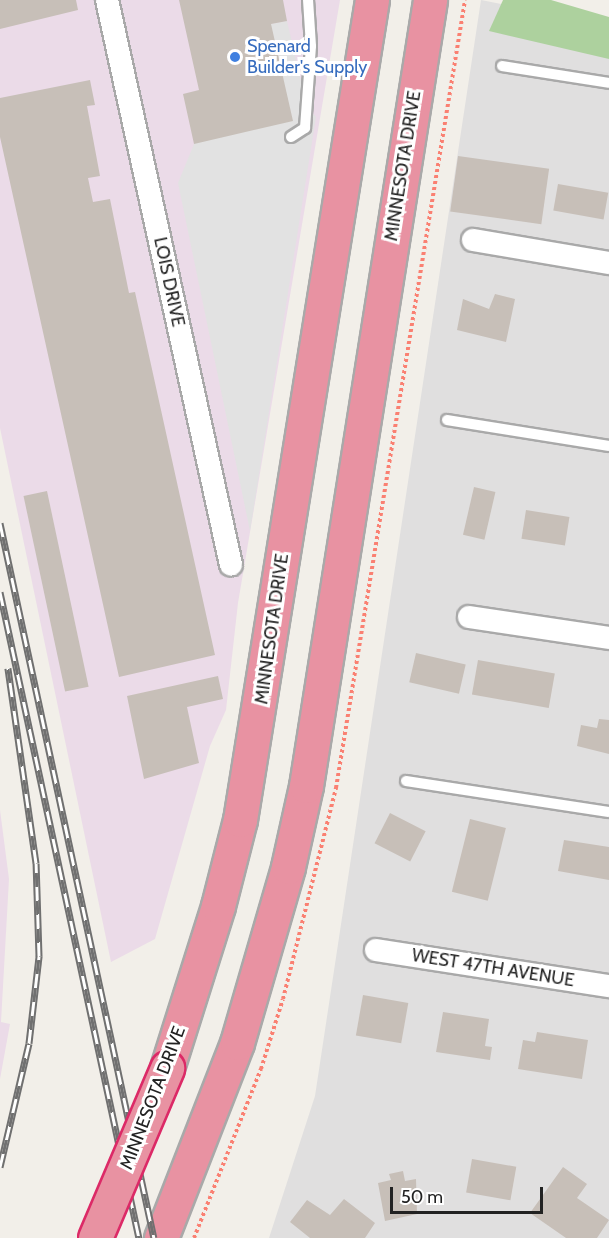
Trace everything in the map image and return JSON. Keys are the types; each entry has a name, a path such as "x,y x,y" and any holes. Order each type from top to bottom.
{"highway":[{"name":"MINNESOTA DRIVE","path":"96,1238 166,1068 219,906 240,820 372,0"},
{"name":"MINNESOTA DRIVE","path":"161,1238 188,1177 237,1043 288,867 306,786 430,0"}],"street":[{"name":"LOIS DRIVE","path":"107,0 231,564"},
{"path":"472,240 609,263"},
{"path":"469,617 609,638"},
{"name":"WEST 47TH AVENUE","path":"376,950 609,986"}],"lane":[{"path":"291,137 305,128 311,46 308,0"},
{"path":"502,66 609,83"},
{"path":"447,420 609,446"},
{"path":"406,781 609,812"}],"path":[{"path":"194,1238 197,1232"}],"shaded area":[{"path":"0,0 340,0 238,603 226,710 210,746 155,939 111,962 0,428"},
{"path":"481,0 609,25 609,1238 269,1238 315,1096"},
{"path":"287,21 307,107 316,117 250,531 178,183 194,144 271,24"},
{"path":"0,810 9,879 1,1022 10,1024 0,1079"}],"green space":[{"path":"503,0 551,0 609,17 609,59 489,31"}],"building":[{"path":"0,0 76,0 78,10 0,29"},
{"name":"Spenard Builder's Supply","path":"179,0 283,0 287,21 271,24 293,121 194,144 183,94 199,90"},
{"path":"90,80 95,105 87,106 100,176 88,178 93,202 110,199 129,293 135,292 215,655 119,677 0,137 0,98"},
{"path":"458,156 549,169 541,224 450,211"},
{"path":"558,184 608,193 604,219 553,211"},
{"path":"495,294 515,299 506,342 457,330 463,299 489,309"},
{"path":"474,487 495,492 484,540 463,535"},
{"path":"47,491 89,687 65,692 24,496"},
{"path":"526,510 569,517 565,546 521,539"},
{"path":"416,653 466,664 459,694 409,682"},
{"path":"478,660 555,674 549,708 472,694"},
{"path":"218,676 223,699 187,707 199,763 144,779 127,696"},
{"path":"599,719 609,720 609,754 577,746 581,725 597,728"},
{"path":"390,813 426,831 410,861 375,843"},
{"path":"470,819 506,828 488,901 452,892"},
{"path":"564,840 609,847 609,880 558,871"},
{"path":"363,995 408,1003 401,1043 356,1035"},
{"path":"443,1012 489,1019 485,1046 492,1047 490,1060 436,1052"},
{"path":"537,1032 588,1040 582,1079 518,1069 523,1040 535,1042"},
{"path":"472,1159 516,1167 510,1200 466,1192"},
{"path":"563,1167 587,1184 577,1198 609,1220 597,1238 566,1238 530,1213"},
{"path":"403,1171 405,1181 416,1179 417,1214 385,1221 378,1183 391,1180 389,1174"},
{"path":"344,1199 375,1223 365,1238 310,1238 290,1222 307,1200 330,1215"}],"railway":[{"path":"0,523 154,1238"},
{"path":"0,592 139,1238"},
{"path":"0,1167 29,1043 39,956 36,863 8,668"}],"place":[{"name":"Spenard Builder's Supply","path":"235,57"}]}
